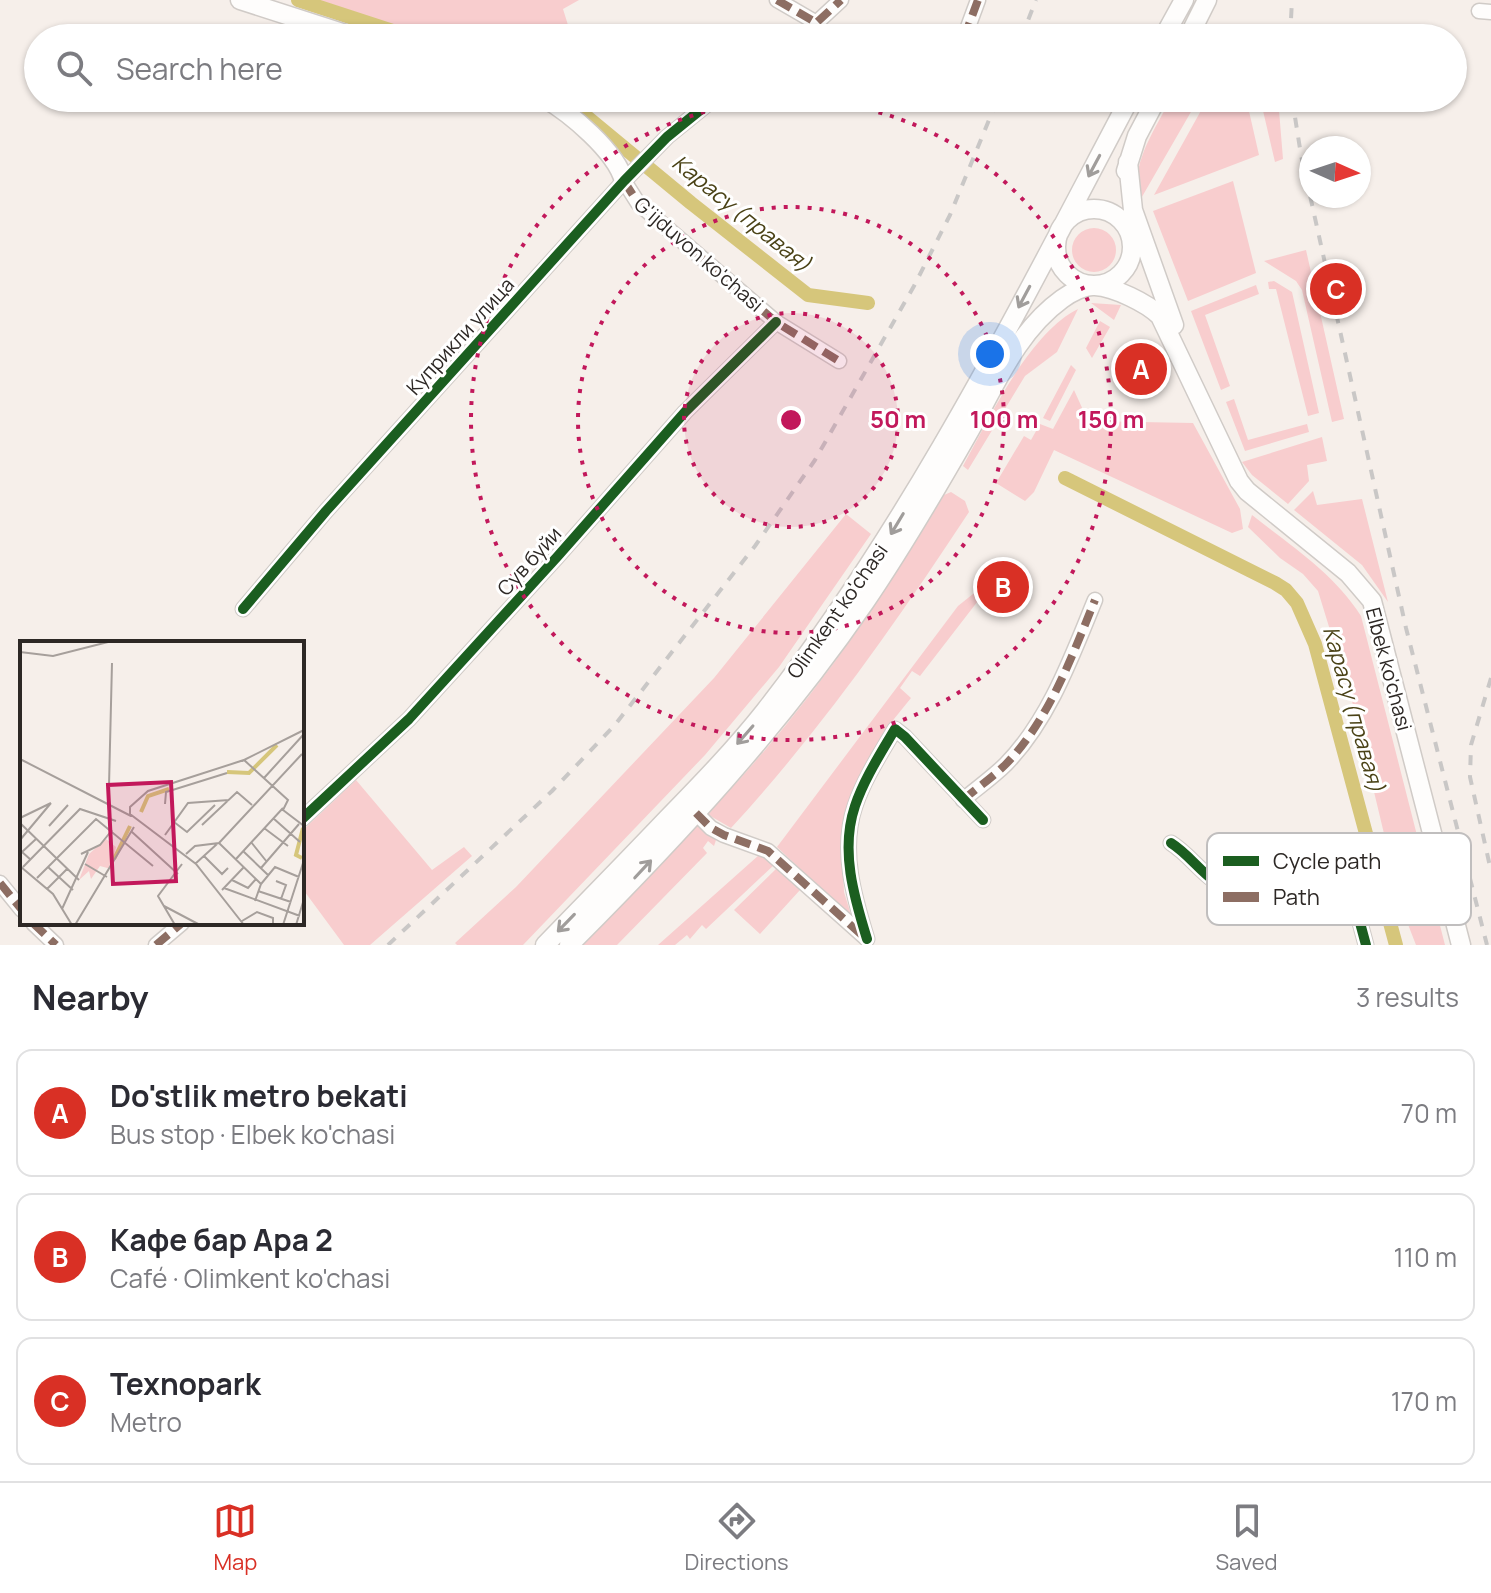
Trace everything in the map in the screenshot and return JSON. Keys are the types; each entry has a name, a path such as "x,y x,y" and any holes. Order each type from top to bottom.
{"main road":[{"path":"240,0 315,24"},
{"path":"1171,24 1184,0"},
{"path":"1195,24 1207,0"},
{"name":"G'ijduvon ko'chasi","path":"565,112 630,176"},
{"path":"1061,228 1075,214 1094,209 1107,211 1119,218 1130,234 1132,252 1125,269 1112,281 1094,286 1073,279 1061,267 1056,250 1061,228 1123,112"},
{"name":"Elbek ko'chasi","path":"1150,112 1128,162 1123,201 1130,234 1154,270"},
{"name":"Elbek ko'chasi","path":"1128,162 1133,210 1204,407"},
{"name":"Olimkent ko'chasi","path":"545,945 726,757 764,713 835,616 893,531 931,467 1061,228"},
{"name":"Olimkent ko'chasi","path":"569,945 696,813 776,722 860,609 907,538 995,383 1028,333 1044,314 1065,297 1094,286"},
{"name":"Elbek ko'chasi","path":"1094,286 1132,298 1160,316 1232,469 1247,491 1348,573 1372,601 1432,833"},
{"name":"Elbek ko'chasi","path":"1456,925 1461,945"}],"street":[{"path":"777,0 815,22 841,0"},
{"path":"969,24 978,0"},
{"name":"Куприкли улица","path":"243,609 326,511 630,176 667,137 698,112"},
{"name":"G'ijduvon ko'chasi","path":"630,176 638,203 776,322 839,361"},
{"name":"Сув буйи","path":"304,817 409,719 685,412 776,322"},
{"path":"963,800 1007,763 1040,719 1073,654 1095,600"},
{"path":"870,942 852,885 851,824 862,789 895,729 983,820"},
{"path":"696,813 711,828 724,835 768,851 870,942"},
{"path":"1171,843 1183,850 1207,876"},
{"path":"0,883 20,908"},
{"path":"35,925 56,945"},
{"path":"156,945 180,925"},
{"path":"1361,925 1366,945"}],"shaded area":[{"path":"315,0 579,0 563,9 568,24 390,24"},
{"path":"1163,112 1191,112 1139,202 1138,175 1151,135"},
{"path":"1200,112 1249,112 1259,155 1154,195"},
{"path":"1263,112 1279,112 1283,159 1275,162"},
{"path":"1233,181 1256,273 1188,301 1153,211"},
{"path":"1094,228 1110,234 1116,250 1110,266 1094,272 1078,266 1072,250 1078,234"},
{"path":"1306,250 1344,419 1332,422 1302,290 1296,281 1264,261"},
{"path":"1274,281 1292,292 1319,413 1308,416 1276,289 1269,289 1268,282"},
{"path":"1256,285 1259,294 1205,315 1230,386 1221,390 1191,311"},
{"path":"1091,303 1121,305 1114,320"},
{"path":"1078,309 1057,352 1025,376 968,470 963,466 1027,357 1060,321"},
{"path":"1100,321 1110,327 1092,358 1086,348"},
{"path":"1071,365 1076,370 1050,421 1043,418"},
{"path":"1074,390 1088,421 1193,423 1240,509 1243,529 1232,533 1054,450 1034,492 1025,501 996,483 1024,436 1031,440 1040,424 1053,429"},
{"path":"1234,399 1248,440 1307,424 1309,432 1245,451 1226,402"},
{"path":"1322,437 1327,461 1307,465 1309,481 1288,504 1252,475 1242,462"},
{"path":"1313,491 1317,505 1362,499 1388,602 1362,565 1294,510"},
{"path":"951,492 965,501 969,512 827,714 731,828 707,814 774,740 835,662 944,495"},
{"path":"846,514 871,534 779,667 705,755 523,945 457,945 455,943 516,887 714,678"},
{"path":"1252,515 1297,549 1338,586 1361,616 1416,833 1384,833 1354,708 1318,591 1303,574 1280,558 1248,527"},
{"path":"978,590 981,597 920,676 912,671 900,688 911,698 894,719 869,764 842,846 844,892 852,918 777,847 958,606"},
{"path":"356,780 432,870 464,847 472,856 370,945 344,945 304,891 304,829"},
{"path":"699,823 716,840 714,846 708,841 703,848 707,853 617,945 581,945"},
{"path":"759,855 775,864 706,929 702,925 690,939 687,935 675,945 658,945"},
{"path":"778,867 800,890 760,934 734,910"},
{"path":"1408,925 1440,925 1445,945 1416,945"}],"waterway":[{"name":"Карасу (правая)","path":"298,0 371,24"},
{"name":"Карасу (правая)","path":"581,112 808,295 868,303"},
{"name":"Карасу (правая)","path":"1065,478 1286,590 1297,603 1315,644 1366,833"},
{"name":"Карасу (правая)","path":"1391,925 1396,945"}],"railway":[{"path":"1027,24 1036,0"},
{"path":"1291,24 1292,0"},
{"path":"388,945 552,791 614,726 755,546 815,460 914,286 950,215 992,112"},
{"path":"1294,112 1301,155 1406,628 1458,833"},
{"path":"1491,678 1471,745 1470,777 1491,871"},
{"path":"1471,882 1487,945"}],"marked path":[{"path":"777,0 815,22"},
{"path":"815,24 841,0"},
{"path":"969,24 978,0"},
{"path":"624,181 638,203 776,322 839,361"},
{"path":"963,800 1006,764 1035,728 1058,686 1095,600"},
{"path":"696,813 711,828 724,835 768,851 864,937"},
{"path":"0,883 20,908"},
{"path":"35,925 56,945"},
{"path":"156,945 180,925"}],"cycle path":[{"path":"243,609 326,511 624,181 667,137 698,112"},
{"path":"304,817 409,719 685,412 776,322"},
{"path":"867,939 850,873 851,823 863,786 895,729 983,820"},
{"path":"1171,843 1207,875"},
{"path":"1361,925 1366,945"}],"place":[{"name":"Texnopark","path":"1336,289"},
{"name":"Do'stlik metro bekati","path":"1141,369"},
{"name":"Кафе бар Ара 2","path":"1003,587"}]}
